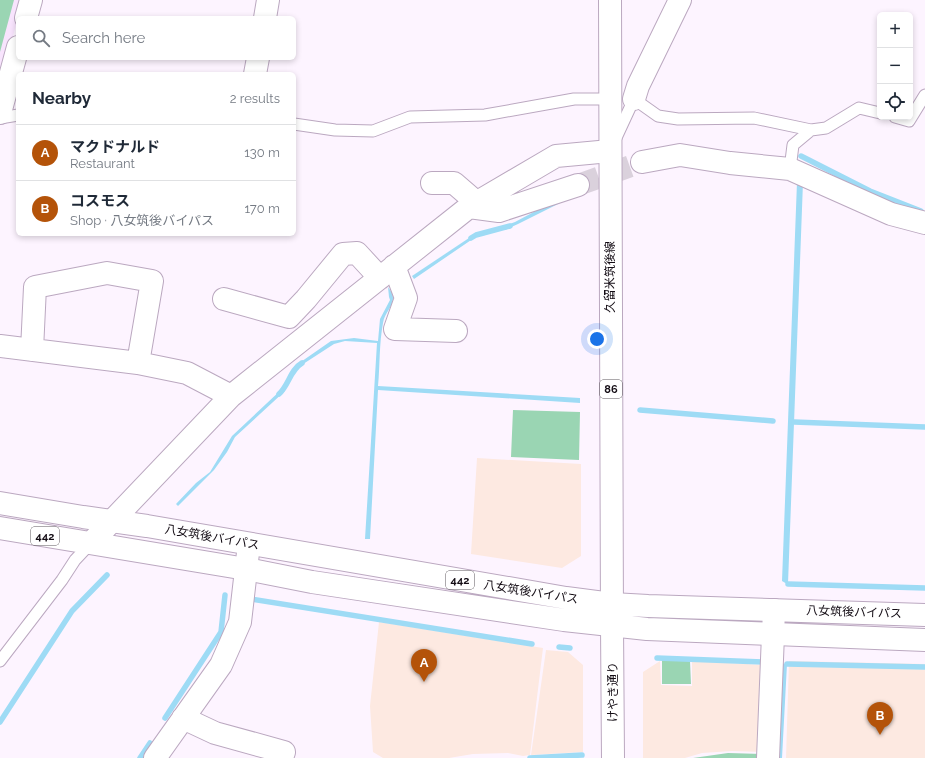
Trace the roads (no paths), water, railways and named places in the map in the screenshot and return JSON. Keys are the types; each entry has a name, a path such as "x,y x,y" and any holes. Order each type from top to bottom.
{"main road":[{"path":"27,16 31,0"},
{"path":"265,16 268,0"},
{"name":"久留米筑後線","path":"610,0 612,626"},
{"path":"634,99 638,86 680,0"},
{"path":"0,113 16,54"},
{"path":"255,72 258,60"},
{"path":"91,543 231,396 473,204 556,156 610,151"},
{"path":"642,162 680,155 730,163 790,169 891,214 925,223"},
{"path":"432,183 454,183 473,204 499,211 578,185"},
{"path":"224,299 289,317 343,254 357,253 387,272 406,298 395,328 456,331"},
{"path":"32,350 35,287 107,272 152,281 138,363"},
{"path":"0,346 138,363 187,374 231,396"},
{"name":"八女筑後バイパス","path":"0,503 147,526 566,598 612,604 925,615"},
{"name":"八女筑後バイパス","path":"0,528 246,569 312,582 612,626 925,640"},
{"path":"155,758 221,665 240,622 249,544"},
{"path":"768,758 774,610"},
{"name":"けやき通り","path":"612,626 613,758"},
{"path":"184,718 215,733 284,752 282,758"}],"lane":[{"path":"913,114 925,95"},
{"path":"296,124 335,130 373,131 410,117 485,115 574,99 610,99"},
{"path":"610,151 634,99 658,116 678,119 754,118 810,130 826,128 860,108 877,112"},
{"path":"0,118 16,115"},
{"path":"790,169 793,145 810,130"},
{"path":"0,661 76,560 91,543"}],"water":[{"path":"797,182 803,182 787,584 782,581"},
{"path":"562,197 564,201 505,230 504,226 515,222"},
{"path":"475,234 477,236 414,279 412,276"},
{"path":"388,287 392,293 393,302 384,318 383,323 378,386 580,398 580,403 378,390 370,539 365,539 377,343 345,341 334,344 297,368 295,366 331,341 354,338 378,341 380,319 390,300"},
{"path":"282,389 285,391 235,437 227,452 214,470 178,506 176,504 196,483 210,472 232,436"},
{"path":"778,663 787,664 782,758 775,758"}],"waterway":[{"path":"801,156 870,191 921,211"},
{"path":"471,238 476,235 510,226"},
{"path":"279,394 292,374 302,363"},
{"path":"640,410 773,421"},
{"path":"794,422 925,427"},
{"path":"0,722 72,611 107,575"},
{"path":"788,584 925,588"},
{"path":"165,718 221,632 225,595"},
{"path":"251,599 532,644"},
{"path":"559,647 570,648"},
{"path":"657,658 763,662"},
{"path":"787,664 925,667"},
{"path":"140,758 150,743"},
{"path":"530,758 582,755"}],"tunnel":[{"path":"578,185 642,162"}],"place":[{"name":"マクドナルド","path":"424,682"},
{"name":"コスモス","path":"880,735"}]}
